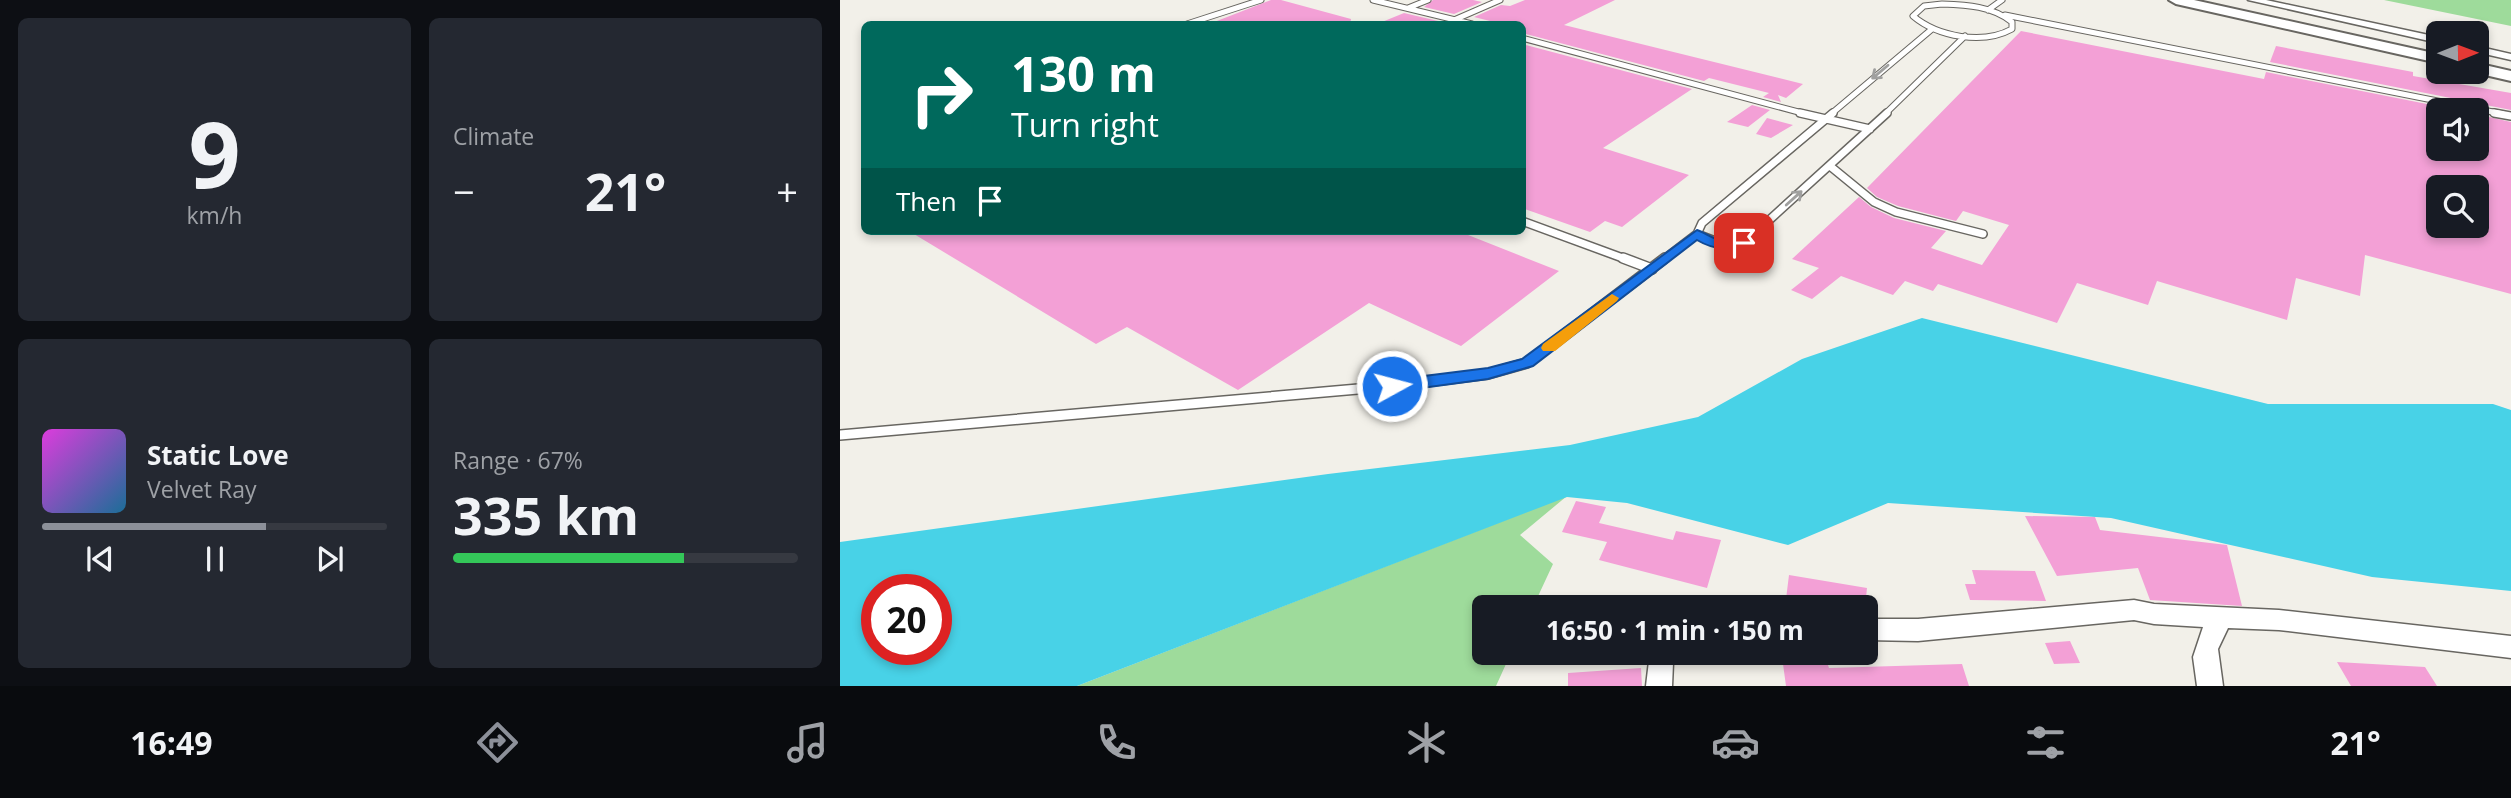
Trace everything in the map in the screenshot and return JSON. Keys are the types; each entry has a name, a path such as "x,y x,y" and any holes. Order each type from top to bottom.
{"main road":[{"path":"2176,0 2426,57"},
{"path":"2198,0 2426,51"},
{"path":"2489,66 2511,71"},
{"path":"2489,71 2511,76"}],"street":[{"path":"2253,0 2426,37"},
{"path":"2489,52 2511,57"},
{"path":"1878,630 1919,629 2134,610 2154,614 2223,616 2511,647"},
{"path":"2210,686 2204,661 2209,634 2223,616"},
{"path":"1659,686 1661,665"}],"lane":[{"path":"1197,21 1261,0"},
{"path":"1373,0 1458,21"},
{"path":"1407,9 1428,0"},
{"path":"1454,20 1500,0"},
{"path":"1954,5 1961,0"},
{"path":"1988,10 2002,0"},
{"path":"2005,15 2012,22 2012,29 1997,36 1965,36 1932,29 1919,23 1913,16 1924,6 1954,5 1988,10 2511,116"},
{"path":"840,435 1392,386 1488,374 1528,363 1697,234 1702,223 1932,29"},
{"path":"1697,234 1711,242 1724,245 1744,243 1870,129 1965,36"},
{"path":"1526,39 1823,119 1870,129"},
{"path":"1830,166 1874,202 1896,212 1983,234"},
{"path":"1526,222 1652,269"}],"green space":[{"path":"2384,0 2511,0 2511,26"},
{"path":"1567,496 1520,535 1553,564 1539,595 1472,595 1472,665 1506,665 1496,686 1077,686"}],"water":[{"path":"1922,318 2268,404 2493,404 2511,410 2511,591 2372,577 2111,518 1888,503 1788,545 1627,503 1567,497 1077,686 840,686 840,542 1328,474 1570,445 1698,417 1802,359"}],"building":[{"path":"1271,0 1281,0 1351,19 1351,21 1217,21"},
{"path":"1433,0 1482,2 1454,14 1424,7"},
{"path":"1525,0 1615,0 1564,25 1803,84 1786,98 1778,95 1781,102 1763,97 1769,93 1709,78 1704,81 1526,34 1526,21 1490,21 1474,17 1501,5 1510,6"},
{"path":"1404,13 1438,21 1384,21"},
{"path":"2021,31 2264,79 2266,72 2426,104 2426,161 2489,161 2489,117 2511,122 2511,294 2365,255 2360,296 2296,278 2287,320 2157,281 2148,305 2077,283 2057,323 1938,284 1933,291 1905,281 1893,295 1841,276 1812,299 1791,290 1819,268 1792,259 1859,197 1871,207 1894,218 1946,231 1931,248 1982,265 2009,225 1963,211 1956,221 1898,206 1877,197 1867,188"},
{"path":"1526,45 1692,89 1603,148 1689,175 1622,227 1605,221 1590,232 1526,209"},
{"path":"2276,46 2413,72 2413,76 2426,78 2426,84 2459,84 2511,93 2511,110 2489,106 2489,98 2451,98 2270,62"},
{"path":"1752,105 1770,110 1748,127 1727,122"},
{"path":"1767,118 1793,125 1771,138 1756,134"},
{"path":"916,235 1468,235 1559,271 1461,346 1369,303 1238,390 1127,327 1096,344"},
{"path":"1576,501 1606,507 1599,523 1673,540 1676,531 1721,540 1707,588 1599,560 1607,542 1562,532"},
{"path":"2025,516 2095,517 2100,530 2227,545 2242,606 2150,600 2138,568 2057,576"},
{"path":"1972,570 2035,571 2046,601 1970,600 1965,584 1976,584"},
{"path":"1789,575 1867,588 1866,595 1786,595"},
{"path":"2070,641 2080,663 2054,664 2045,643"},
{"path":"2337,662 2425,667 2437,686 2351,686"},
{"path":"1962,664 1969,686 1786,686 1783,665 1828,665 1829,668"},
{"path":"1641,668 1642,686 1568,686 1568,673"}],"slow traffic":[{"path":"1549,348 1612,298"}],"route":[{"path":"1392,386 1488,374 1528,363 1697,234 1711,242 1724,245 1744,243"}]}
